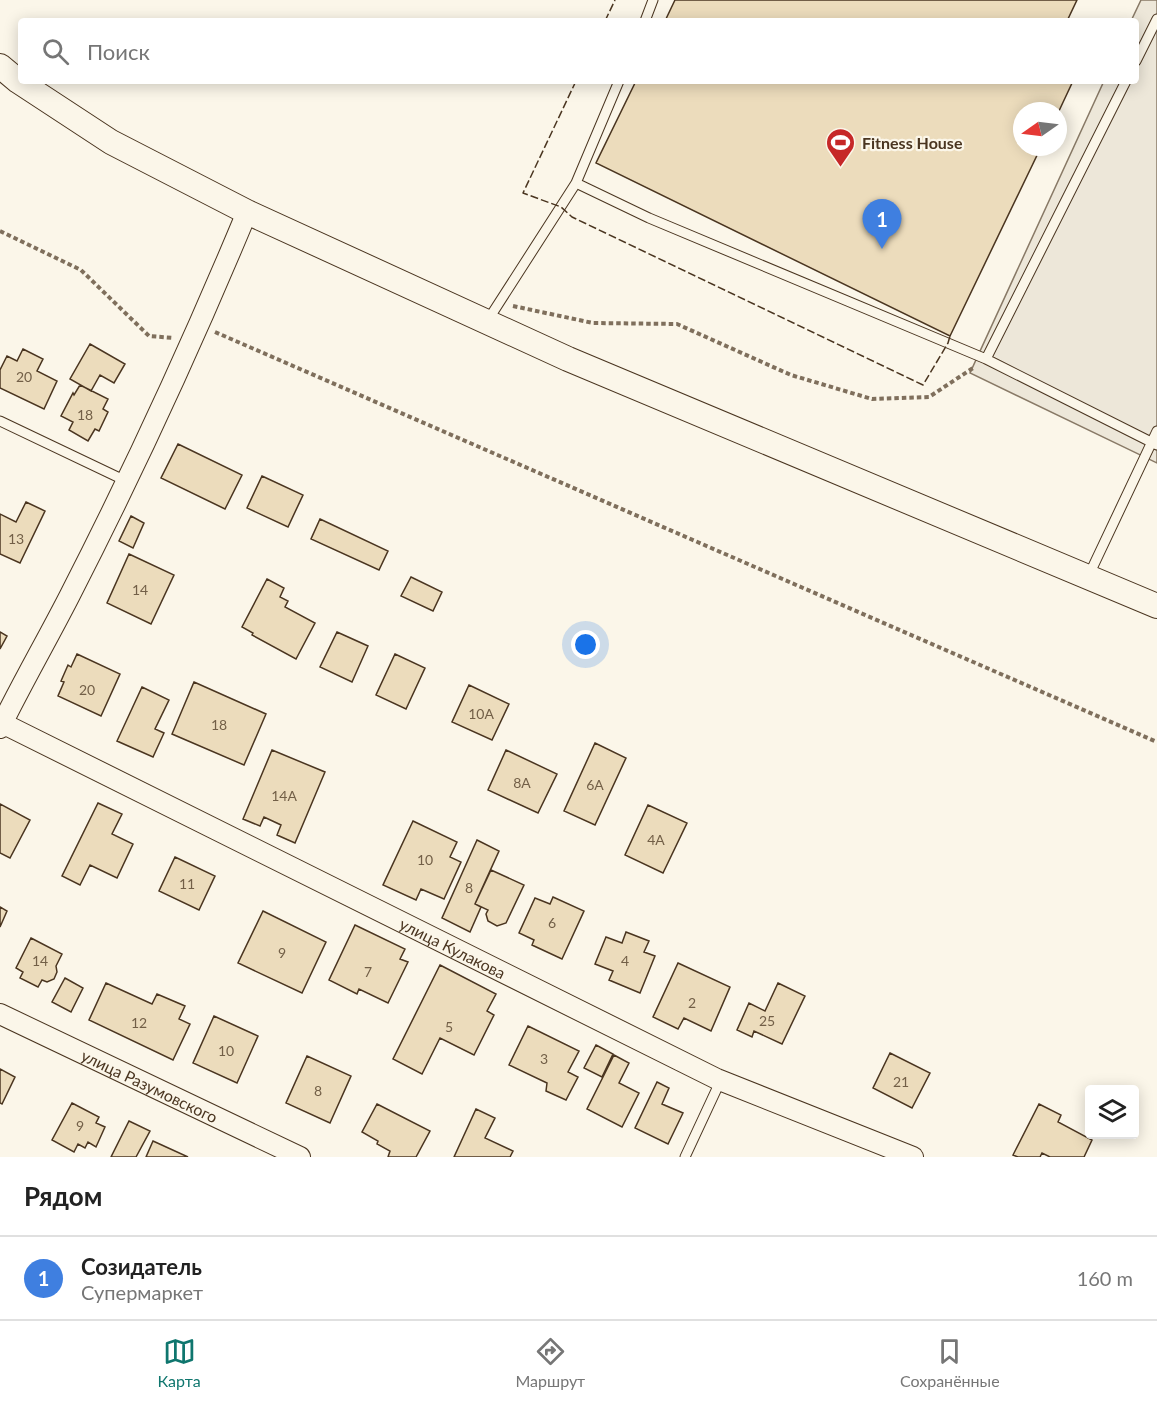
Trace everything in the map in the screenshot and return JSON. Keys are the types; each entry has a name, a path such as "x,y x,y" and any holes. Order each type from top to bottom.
{"street":[{"path":"0,66 18,81"},
{"path":"23,84 111,142 247,212 493,313 568,359 1157,606"},
{"path":"1,724 70,594 126,481 200,325 247,212"},
{"name":"улица Кулакова","path":"1,724 717,1078 913,1157"},
{"name":"улица Разумовского","path":"0,1014 300,1157"}],"lane":[{"path":"646,18 653,0"},
{"path":"1139,55 1157,19"},
{"path":"493,313 576,183 618,84"},
{"path":"986,359 1124,84"},
{"path":"576,183 649,218 986,359 1154,444"},
{"path":"0,421 126,481"},
{"path":"1088,577 1154,444 1157,430"},
{"path":"685,1157 719,1084"}],"path":[{"path":"0,231 81,270 149,336 178,338 200,325 1157,742"},
{"path":"493,313 593,323 677,324 791,375 872,399 929,397 986,359"},
{"path":"493,313 532,317"}],"shaded area":[{"path":"1141,0 1157,0 1157,463 970,373 1103,84 1139,84 1139,18 1132,18"}],"building":[{"path":"675,0 1077,0 1068,18 666,18"},
{"path":"635,84 1072,84 1063,102 1013,102 1013,156 1037,156 950,336 596,163"},
{"path":"90,344 125,364 114,383 100,375 91,391 70,379"},
{"path":"23,349 43,359 37,371 57,381 44,409 0,388 0,370 7,356 17,361"},
{"path":"80,385 108,399 103,409 108,412 99,431 95,429 88,441 69,430 73,422 61,416"},
{"path":"178,444 242,475 225,509 161,478"},
{"path":"262,476 303,495 288,527 247,508"},
{"path":"26,502 45,511 20,563 0,554 0,514 16,522"},
{"path":"131,516 144,523 133,548 119,541"},
{"path":"320,519 388,551 379,570 311,539"},
{"path":"129,554 174,575 151,624 107,603"},
{"path":"411,577 442,592 433,611 401,596"},
{"path":"267,579 284,588 280,597 288,601 285,607 315,623 296,659 242,627"},
{"path":"0,632 7,636 0,649"},
{"path":"337,632 368,646 352,682 320,667"},
{"path":"77,654 120,674 101,716 58,696 68,665 71,667"},
{"path":"395,654 425,668 406,709 376,695"},
{"path":"194,682 266,714 244,765 172,734"},
{"path":"469,685 509,704 492,740 452,722"},
{"path":"142,687 169,700 155,729 164,733 153,757 117,741"},
{"path":"595,743 626,758 595,825 564,811"},
{"path":"272,750 325,772 295,843 277,835 281,825 264,817 260,826 243,819"},
{"path":"506,750 557,774 538,813 488,790"},
{"path":"98,803 122,814 112,834 133,844 117,878 90,865 80,885 62,876"},
{"path":"0,804 30,820 10,858 0,853"},
{"path":"648,805 687,823 663,873 625,855"},
{"path":"413,821 457,842 450,857 461,862 444,899 421,889 416,900 383,885"},
{"path":"477,840 499,851 475,904 481,907 470,932 442,918"},
{"path":"175,857 215,876 199,910 159,891"},
{"path":"491,870 524,885 506,923 497,926 488,921 486,914 488,910 475,904"},
{"path":"553,897 584,911 562,959 532,945 534,940 519,933 535,898 550,904"},
{"path":"0,907 7,911 0,927"},
{"path":"263,911 326,942 302,993 238,963"},
{"path":"355,925 405,949 400,959 408,962 388,1003 359,989 357,994 329,980"},
{"path":"626,932 649,941 644,952 655,956 640,993 609,980 613,971 595,964 606,937 622,943"},
{"path":"31,938 62,954 56,966 57,972 54,979 47,982 42,980 38,987 20,978 23,972 16,968"},
{"path":"678,963 730,987 711,1031 684,1018 678,1029 653,1017"},
{"path":"440,965 496,994 487,1011 494,1015 474,1055 440,1038 422,1074 393,1059"},
{"path":"65,978 83,988 71,1012 52,1002"},
{"path":"106,983 152,1004 157,994 185,1006 179,1019 190,1024 173,1060 89,1020"},
{"path":"778,983 805,996 782,1044 754,1031 752,1037 737,1030 749,1003 765,1011"},
{"path":"214,1016 258,1036 237,1083 193,1063"},
{"path":"528,1026 579,1051 568,1072 578,1077 566,1100 546,1091 547,1083 509,1065"},
{"path":"596,1045 613,1054 602,1077 584,1068"},
{"path":"890,1053 930,1073 912,1108 873,1088"},
{"path":"614,1055 629,1063 619,1083 639,1093 622,1127 587,1109"},
{"path":"307,1056 351,1076 330,1123 286,1103"},
{"path":"0,1069 15,1077 2,1104 0,1103"},
{"path":"657,1082 669,1088 662,1104 683,1113 668,1144 635,1128"},
{"path":"72,1103 99,1117 96,1123 105,1127 96,1147 88,1142 85,1148 78,1144 74,1152 52,1140"},
{"path":"377,1104 430,1131 416,1157 388,1157 390,1151 362,1132"},
{"path":"1039,1104 1061,1115 1058,1122 1085,1136 1085,1139 1092,1140 1084,1157 1050,1157 1042,1153 1040,1157 1013,1155"},
{"path":"476,1109 495,1118 485,1138 513,1151 510,1157 454,1157"},
{"path":"129,1121 150,1131 136,1157 111,1157"},
{"path":"153,1141 188,1157 146,1157"}],"fence":[{"path":"606,18 615,0"},
{"path":"575,84 523,193 561,207 572,217 923,385 950,336"}],"place":[{"name":"Fitness House","path":"841,168"},
{"name":"Созидатель","path":"882,249"}]}
